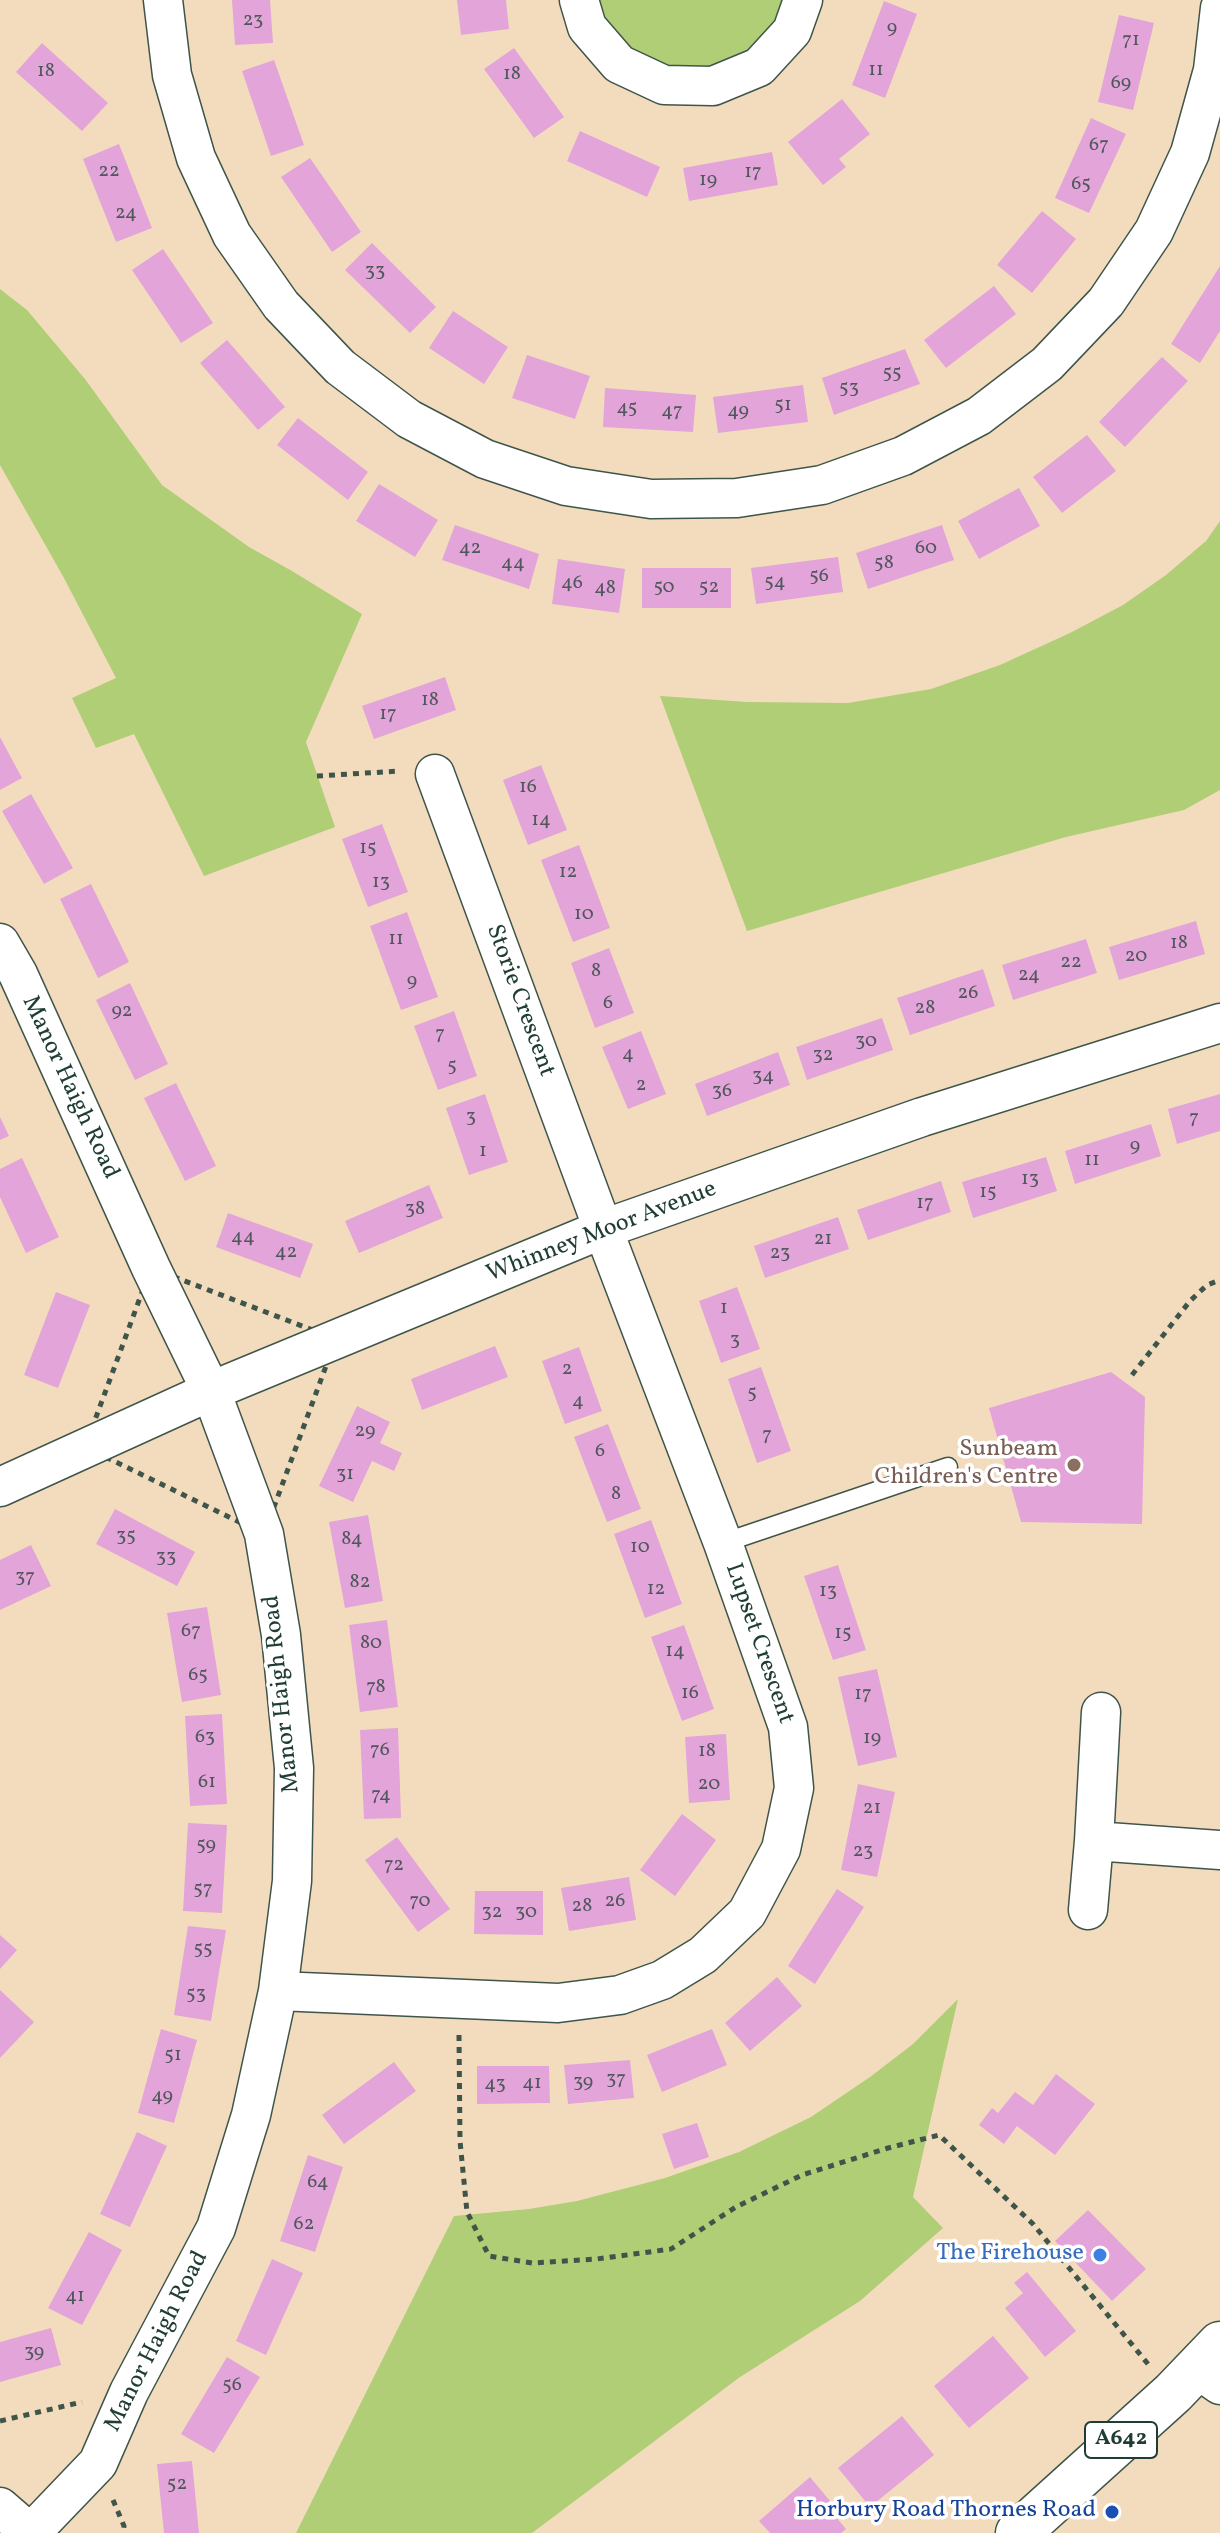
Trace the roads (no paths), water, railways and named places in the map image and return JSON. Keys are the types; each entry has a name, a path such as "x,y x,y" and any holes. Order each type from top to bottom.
{"highway":[{"name":"A642","path":"1018,2533 1202,2373"}],"street":[{"path":"163,0 172,75 196,158 232,235 281,305 340,367 409,419 485,459 566,486 651,499 737,498 822,485 903,456 979,416 1047,364 1106,302 1154,231 1190,153 1213,70 1220,8"},
{"path":"579,0 587,27 619,64 664,85 713,86 759,67 792,31 803,0"},
{"name":"Storie Crescent","path":"435,774 603,1229"},
{"name":"Manor Haigh Road","path":"6,967 211,1391 264,1534 281,1635 294,1768 292,1881 278,1991 251,2115 216,2228 129,2392 98,2463 30,2533"},
{"name":"Whinney Moor Avenue","path":"0,1487 211,1391 603,1229 922,1117 1220,1023"},
{"name":"Lupset Crescent","path":"278,1991 558,2003 620,1995 662,1980 703,1955 747,1913 781,1849 794,1788 788,1727 723,1543 603,1229"},
{"path":"1088,1910 1101,1712"},
{"path":"1094,1841 1220,1850"},
{"path":"0,2507 30,2533"}],"lane":[{"path":"723,1543 948,1467"}],"place":[{"name":"Sunbeam Children's Centre","path":"1074,1465"},
{"name":"The Firehouse","path":"1100,2255"},
{"name":"Horbury Road Thornes Road","path":"1112,2512"}]}
